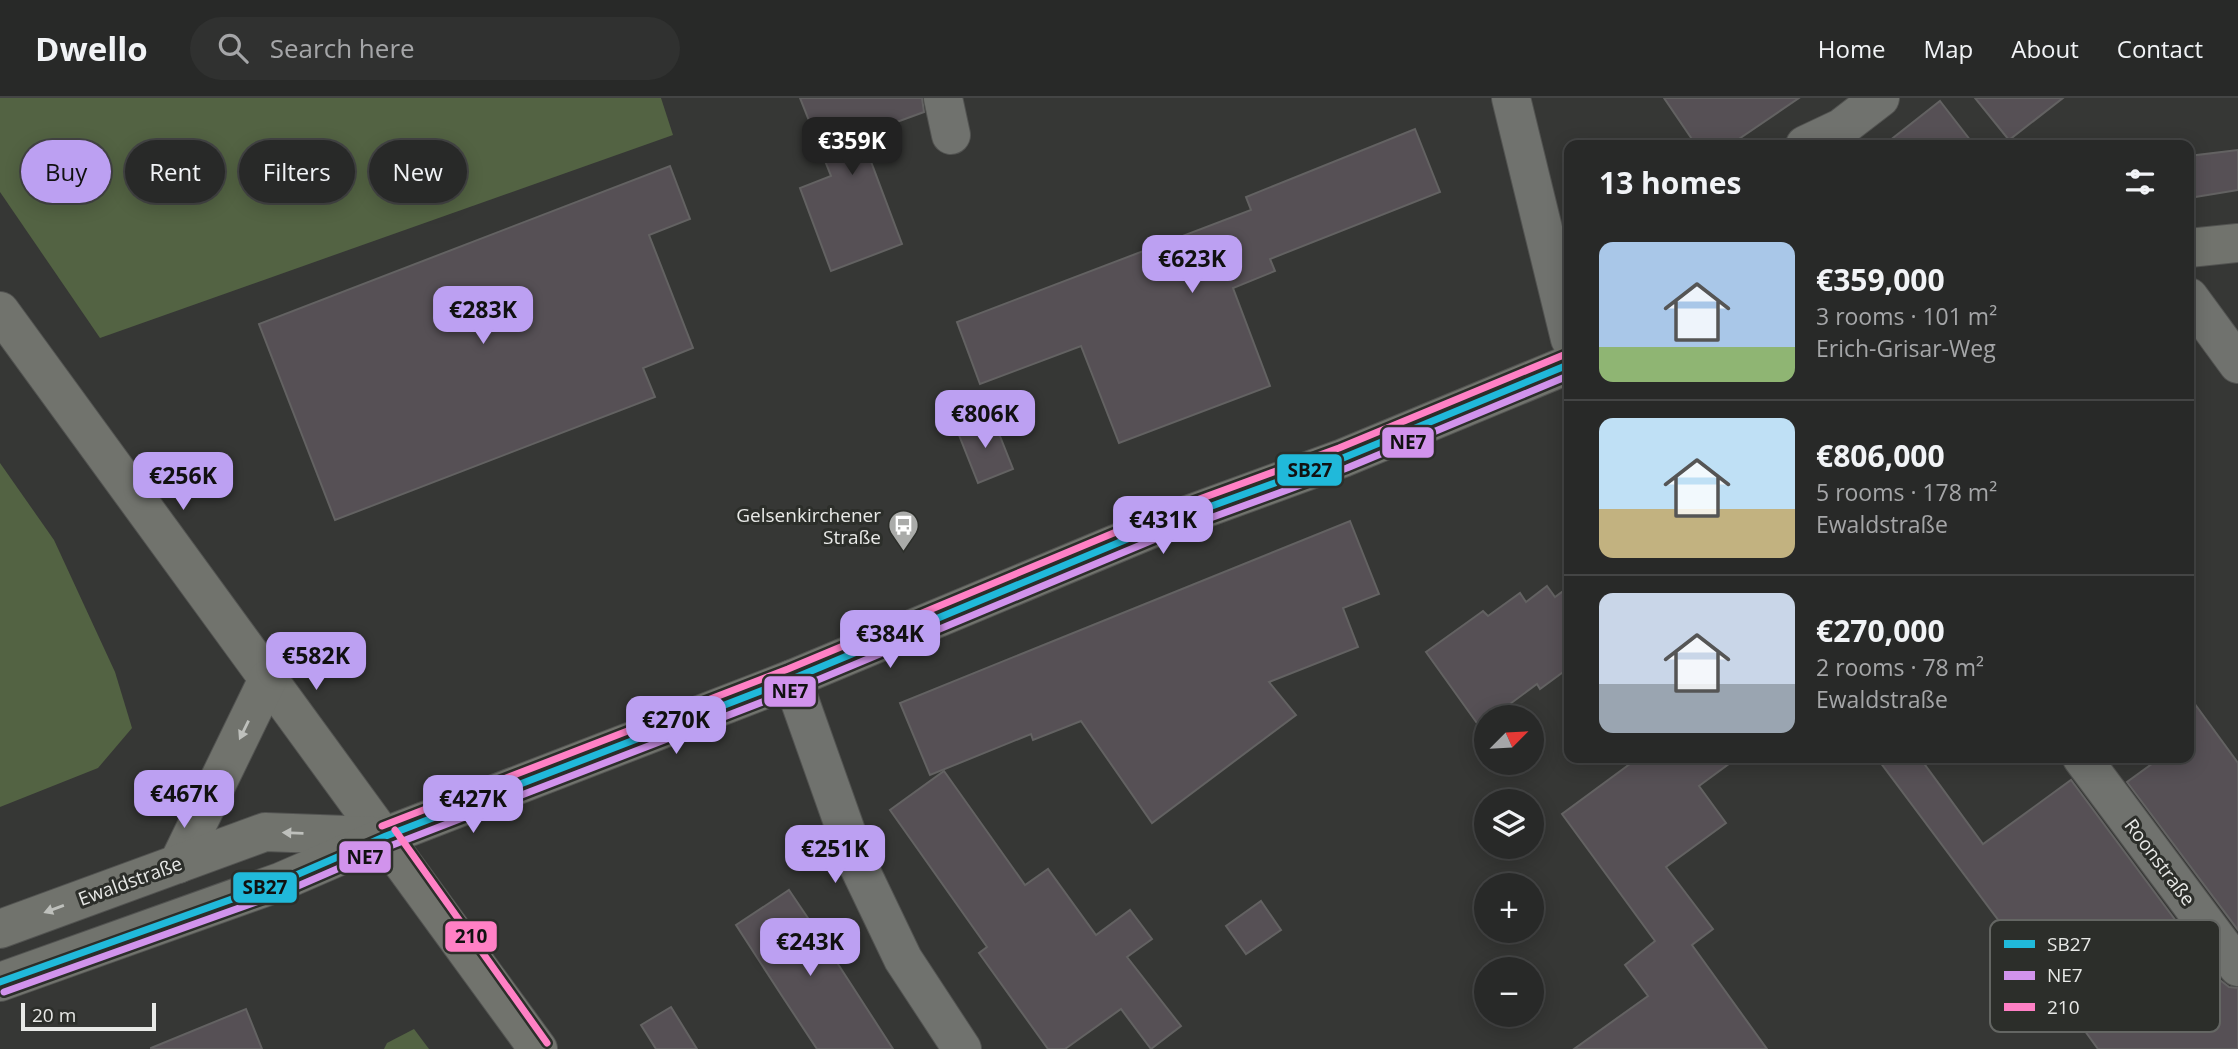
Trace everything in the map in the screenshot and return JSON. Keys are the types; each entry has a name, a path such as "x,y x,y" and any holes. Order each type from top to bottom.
{"main road":[{"path":"2194,247 2238,243"},
{"path":"0,311 386,836 538,1049"},
{"name":"Ewaldstraße","path":"0,982 280,882 386,836 792,678 1168,522 1343,458 1564,366"},
{"path":"178,864 268,679"},
{"name":"Ewaldstraße","path":"0,929 265,832 386,836"}],"street":[{"path":"943,98 951,135"},
{"path":"1511,98 1556,231 1564,293"},
{"path":"1816,140 1842,128 1880,98"},
{"path":"2194,304 2238,364"},
{"path":"792,678 858,864 878,908 903,959 962,1049"},
{"name":"Roonstraße","path":"2085,763 2203,920"},
{"name":"Roonstraße","path":"2220,943 2238,967"}],"green space":[{"path":"0,98 661,98 673,135 100,338 0,192"},
{"path":"0,463 54,540 115,672 132,728 98,768 0,807"},
{"path":"414,1029 429,1049 384,1049 387,1043"}],"building":[{"path":"800,98 922,98 924,112 861,135 902,244 831,271 800,188 831,176"},
{"path":"1664,98 1799,98 1737,140 1693,140"},
{"path":"1975,98 2063,98 2009,140"},
{"path":"1940,101 1970,140 1890,140"},
{"path":"1415,129 1440,192 1270,259 1275,271 1233,288 1270,386 1119,443 1081,346 980,384 957,322 1251,210 1246,197"},
{"path":"2238,150 2238,190 2194,197 2194,155"},
{"path":"670,166 690,219 649,235 693,348 643,368 655,397 335,520 259,324"},
{"path":"992,416 1013,469 978,483 957,430"},
{"path":"1350,521 1379,594 1343,608 1358,647 1269,682 1296,715 1152,823 1081,721 1033,740 1031,734 930,775 900,703"},
{"path":"1547,586 1555,597 1564,590 1564,671 1540,689 1537,684 1509,705 1474,705 1474,719 1426,652 1483,611 1488,616 1520,593 1526,602"},
{"path":"2194,703 2238,763 2238,930 2127,782 2153,763 2194,763"},
{"path":"1631,763 1730,763 1699,786 1726,823 1666,867 1713,929 1692,945 1767,1049 1574,1049 1648,996 1625,965 1655,941 1562,814"},
{"path":"1881,763 1924,763 1983,844 2071,780 2175,920 1998,920"},
{"path":"944,771 1025,885 1048,869 1096,935 1130,910 1152,939 1127,957 1181,1026 1151,1049 1121,1009 1065,1049 1048,1049 979,953 987,947 890,810"},
{"path":"789,890 893,1049 817,1049 782,996 736,925"},
{"path":"1261,901 1281,930 1246,954 1226,926"},
{"path":"2220,980 2229,987 2238,988 2238,1049 2098,1049 2086,1032 2220,1032"},
{"path":"671,1007 697,1049 656,1049 641,1025"},
{"path":"246,1009 262,1049 151,1049 151,1048"}],"transit line":[{"name":"210","path":"382,826 788,669 1164,512 1339,448 1564,355"},
{"name":"SB27","path":"0,982 280,882 386,836 792,679 1168,522 1343,458 1564,366"},
{"name":"NE7","path":"4,992 284,892 390,846 796,689 1172,532 1347,468 1564,378"},
{"name":"210","path":"395,830 547,1043"}],"place":[{"name":"Gelsenkirchener Straße","path":"904,553"}]}
